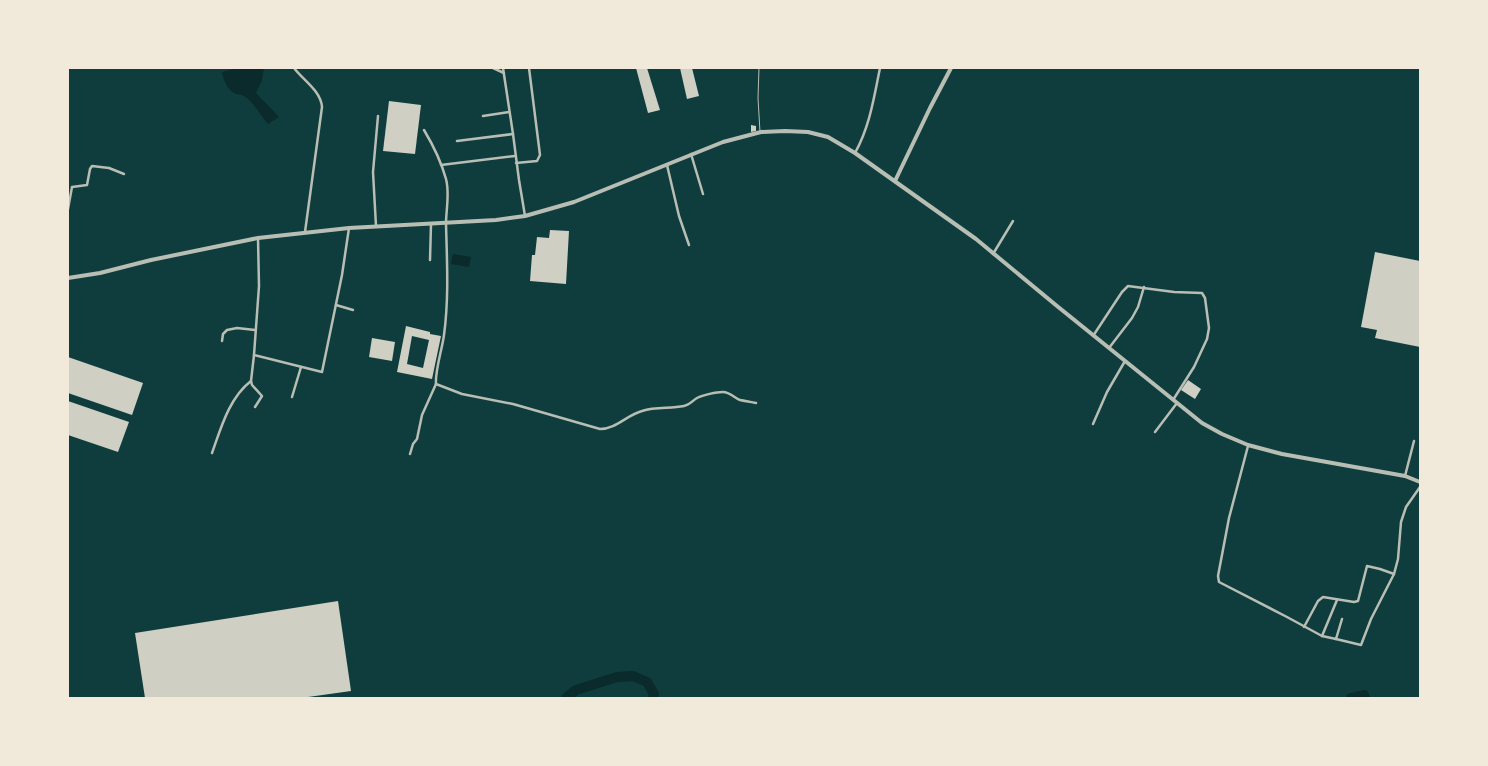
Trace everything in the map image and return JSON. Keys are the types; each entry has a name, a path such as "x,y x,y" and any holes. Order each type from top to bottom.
{"street":[{"path":"294,68 322,102 305,232"},
{"path":"494,68 504,73"},
{"path":"503,68 525,216"},
{"path":"516,163 537,161 540,156 528,68"},
{"path":"856,153 868,124 880,68"},
{"path":"895,181 951,68"},
{"path":"483,116 509,112"},
{"path":"376,227 373,172 378,116"},
{"path":"410,454 418,434 422,415 436,384 444,333 448,261 446,222 448,194 446,180 434,146 424,130"},
{"path":"68,278 100,273 151,260 258,238 349,228 496,220 525,216 574,202 723,142 761,132 795,131 820,134 835,140 856,153 976,239 1202,423 1248,445 1282,454 1405,476 1420,482"},
{"path":"457,141 513,134"},
{"path":"691,154 703,194"},
{"path":"441,165 515,156"},
{"path":"667,165 679,216 689,245"},
{"path":"68,209 72,186 87,185 92,166 109,168 124,174"},
{"path":"993,254 1013,222"},
{"path":"430,260 431,224"},
{"path":"254,355 322,372 349,228"},
{"path":"255,407 262,396 252,385 251,381 259,286 258,238"},
{"path":"1094,336 1127,286 1174,292 1202,293 1209,328 1207,339 1175,402 1156,432"},
{"path":"1109,348 1132,318 1144,287"},
{"path":"336,305 352,310"},
{"path":"222,341 223,334 227,330 237,328 255,330"},
{"path":"1093,424 1104,397 1124,361"},
{"path":"292,396 301,367"},
{"path":"212,453 228,410 243,388 251,381"},
{"path":"436,384 462,394 513,404 600,429 606,429 620,423 641,411 654,408 685,406 691,404 695,399 718,393 725,392 739,400 756,403"},
{"path":"1405,476 1414,441"},
{"path":"1248,445 1229,518 1218,576 1219,582 1322,636 1361,645 1371,619 1394,574 1398,559 1401,522 1406,507 1420,487"},
{"path":"1304,627 1318,601 1323,597 1354,602 1358,600 1367,566 1394,574"},
{"path":"1322,636 1337,600"},
{"path":"1336,638 1342,619"}],"lane":[{"path":"759,68 758,120 761,132"}],"water":[{"path":"237,68 264,68 262,80 256,93 279,117 268,124 246,97 229,89 224,81 222,72"},
{"path":"453,254 471,257 469,267 451,264"}],"building":[{"path":"636,68 647,68 660,110 648,113"},
{"path":"680,68 692,68 699,96 687,99"},
{"path":"389,101 421,105 415,154 383,151"},
{"path":"751,125 756,126 756,131 751,132"},
{"path":"550,230 569,231 566,284 530,281 532,255 535,255 537,237 549,238"},
{"path":"1375,252 1420,261 1420,347 1375,338 1377,330 1361,327"},
{"path":"406,326 441,336 432,379 397,372","holes":["412,336 429,340 423,368 407,364"]},
{"path":"372,338 395,342 392,361 369,357"},
{"path":"68,357 143,383 132,415 68,393"},
{"path":"1188,380 1201,389 1195,399 1181,390"},
{"path":"68,401 129,422 118,452 68,435"},
{"path":"338,601 351,691 301,698 145,698 135,633"}],"waterway":[{"path":"566,698 576,690 617,677 633,676 647,682 654,694 653,698"},
{"path":"1351,698 1364,695 1365,698"}]}
